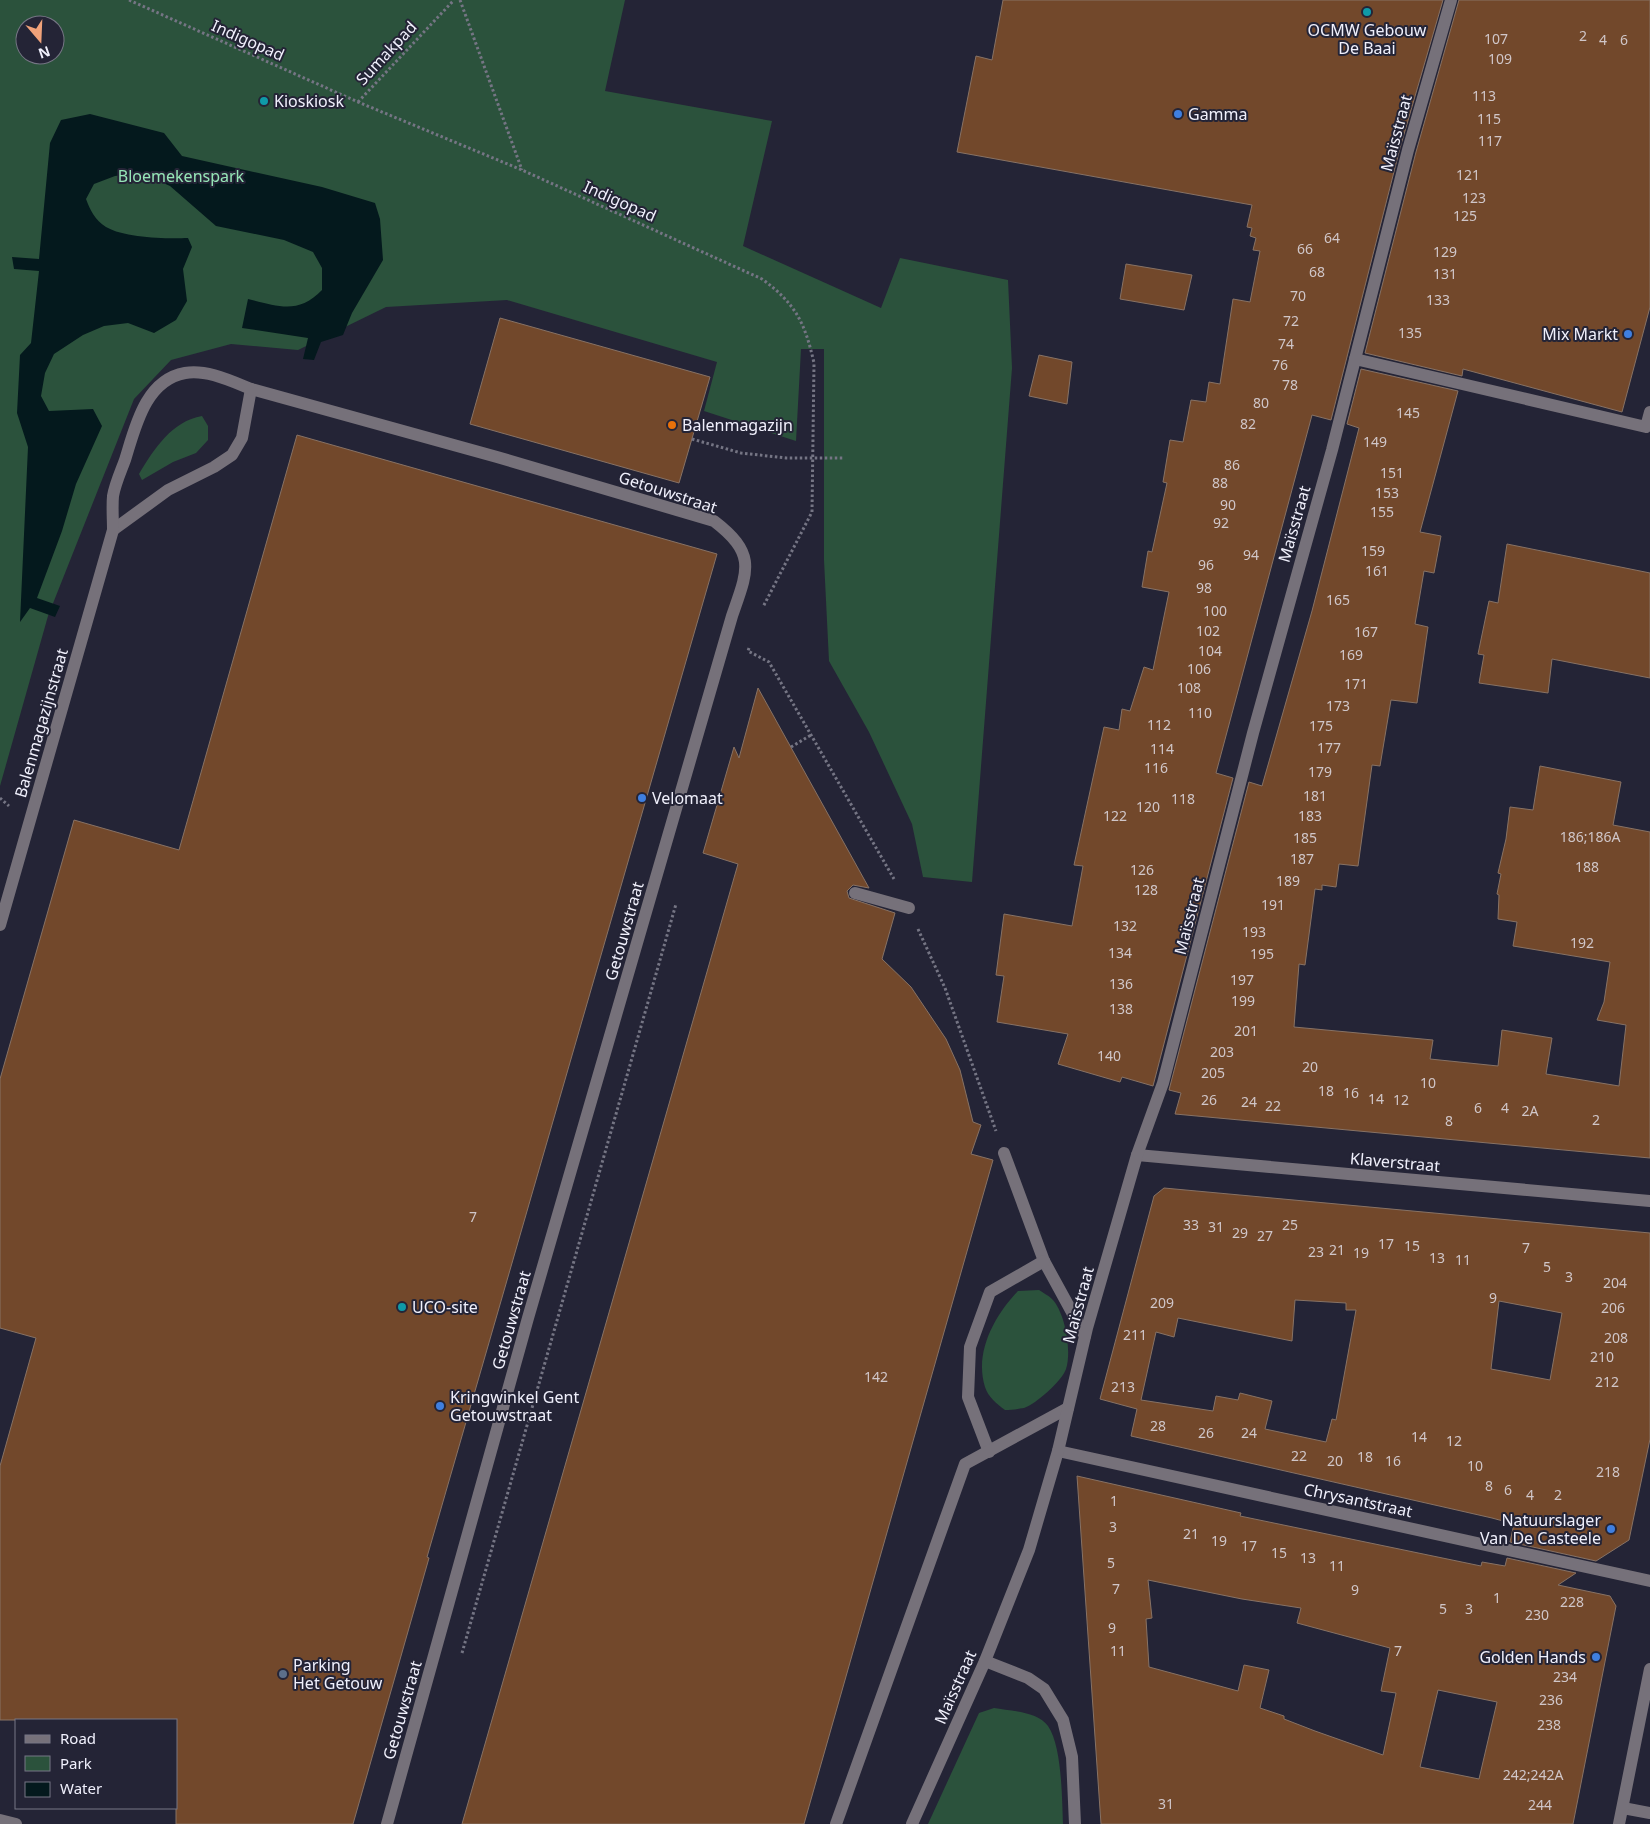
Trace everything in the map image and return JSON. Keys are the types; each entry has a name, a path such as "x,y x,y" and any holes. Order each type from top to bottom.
{"street":[{"name":"Maïsstraat","path":"912,1824 985,1661 1029,1550 1058,1451 1085,1336 1137,1155 1163,1083 1253,733 1332,450 1408,150 1451,0"},
{"path":"1355,358 1646,427 1650,412"},
{"name":"Getouwstraat","path":"113,530 116,488 138,420 147,400 169,379 184,372 198,372 497,457 714,522 734,536 744,556 746,575 726,635 528,1318 387,1824"},
{"path":"113,530 168,490 214,468 232,455 242,438 251,388"},
{"name":"Balenmagazijnstraat","path":"0,926 113,530"},
{"path":"855,893 909,908"},
{"path":"1004,1153 1044,1261 1085,1336"},
{"name":"Klaverstraat","path":"1137,1155 1650,1201"},
{"path":"989,1452 968,1397 970,1347 990,1292 1044,1261"},
{"path":"836,1824 965,1464 1068,1408"},
{"name":"Chrysantstraat","path":"1058,1451 1650,1581"},
{"path":"985,1661 1028,1678 1044,1689 1063,1720 1072,1757 1075,1824"},
{"path":"1619,1824 1650,1669"},
{"path":"1623,1808 1650,1813"},
{"path":"0,1820 16,1824"}],"path":[{"name":"Indigopad","path":"129,0 358,102 522,170 762,279 784,295 800,319 809,339 814,364 812,512 762,608"},
{"name":"Sumakpad","path":"358,102 454,0"},
{"path":"460,0 522,170"},
{"path":"692,438 741,452 813,458 843,458"},
{"path":"746,658 748,651"},
{"path":"791,747 811,735"},
{"path":"461,1655 677,898"}],"green space":[{"name":"Bloemekenspark","path":"0,0 625,0 605,91 772,121 743,246 881,308 900,258 1008,280 1012,368 972,882 923,877 912,824 869,732 829,661 824,560 824,349 801,349 796,441 704,411 717,362 507,300 386,307 298,350 231,344 171,360 134,399 48,616 0,786"},
{"path":"202,416 208,426 208,440 196,453 173,462 142,480 139,474 165,438 182,424"},
{"path":"1039,1290 1052,1299 1061,1313 1068,1342 1066,1369 1054,1386 1035,1402 1024,1408 1005,1410 986,1391 982,1374 985,1348 995,1323 1018,1291"},
{"path":"994,1708 1038,1717 1048,1726 1053,1735 1059,1759 1063,1824 928,1824 979,1713"}],"water":[{"path":"90,114 164,133 182,156 322,187 375,203 380,219 383,260 352,313 343,335 321,342 314,360 303,359 308,338 242,328 248,299 278,306 296,306 305,303 322,290 322,268 313,252 284,240 216,226 170,186 141,173 115,176 94,184 86,199 93,214 106,227 134,236 188,238 192,247 183,269 187,301 176,320 154,333 128,323 104,326 83,335 54,354 45,373 41,396 49,411 93,409 102,426 76,484 62,531 37,598 60,606 55,617 30,608 20,622 28,447 17,413 20,355 31,343 39,271 14,269 12,257 39,259 50,143 61,120"}],"building":[{"path":"1003,0 1443,0 1400,148 1331,420 1312,415 1216,773 1233,778 1153,1086 1122,1077 1120,1082 1058,1064 1068,1034 997,1022 1004,976 996,975 1004,914 1072,926 1083,866 1074,865 1104,727 1119,730 1122,709 1130,711 1144,667 1153,670 1169,592 1142,587 1148,551 1152,552 1167,483 1163,482 1170,440 1183,442 1191,400 1206,402 1209,382 1220,384 1233,299 1250,302 1260,251 1253,250 1256,238 1250,236 1252,228 1247,227 1252,205 957,152 976,56 992,60"},
{"path":"1459,0 1650,0 1650,307 1622,412 1463,369 1462,376 1365,353 1416,152"},
{"path":"1126,264 1192,275 1184,310 1120,299"},
{"path":"500,318 710,377 679,483 470,424"},
{"path":"1039,355 1072,362 1067,404 1029,396"},
{"path":"1361,369 1458,391 1420,532 1441,536 1434,573 1424,571 1415,624 1428,627 1417,703 1391,700 1380,766 1372,765 1358,866 1339,864 1336,887 1322,885 1322,890 1315,889 1305,965 1299,964 1294,1027 1433,1040 1430,1059 1498,1066 1502,1030 1552,1038 1546,1074 1619,1086 1626,1025 1597,1020 1604,1002 1610,962 1513,946 1517,922 1498,919 1499,895 1497,894 1501,874 1498,873 1506,839 1510,807 1533,810 1540,766 1621,782 1613,825 1650,832 1650,1158 1175,1114 1181,1093 1169,1090 1249,782 1262,786 1312,611 1359,428 1347,424"},
{"path":"297,435 717,554 427,1557 429,1558 353,1824 176,1824 176,1809 178,1809 178,1719 0,1720 0,1466 36,1338 0,1328 0,1079 74,820 179,850"},
{"path":"1507,544 1650,573 1650,678 1552,659 1548,693 1479,683 1484,655 1478,654 1489,601 1498,603"},
{"path":"758,688 869,888 853,885 847,891 849,898 895,913 882,959 911,987 946,1039 960,1070 973,1122 981,1125 971,1154 993,1160 804,1824 462,1824 738,864 703,853 734,747 739,758"},
{"path":"1164,1188 1650,1233 1650,1439 1629,1540 1596,1561 1510,1542 1514,1524 1492,1518 1131,1436 1137,1409 1100,1399 1154,1196","holes":["1295,1300 1346,1303 1346,1310 1356,1310 1336,1420 1332,1419 1326,1442 1265,1429 1272,1401 1240,1393 1238,1400 1216,1396 1213,1411 1141,1400 1156,1332 1174,1337 1178,1318 1292,1341","1499,1301 1562,1313 1550,1380 1491,1369"]},
{"path":"1077,1476 1241,1513 1240,1516 1481,1566 1482,1562 1505,1566 1507,1558 1576,1573 1558,1585 1610,1596 1616,1606 1573,1824 1101,1824","holes":["1148,1580 1242,1599 1301,1608 1297,1623 1390,1648 1381,1691 1396,1693 1383,1755 1315,1731 1284,1719 1284,1716 1260,1708 1269,1670 1244,1665 1238,1691 1149,1667 1146,1619 1152,1618","1438,1690 1497,1702 1479,1779 1420,1767"]}],"place":[{"name":"OCMW Gebouw De Baai","path":"1367,12"},
{"name":"Kioskiosk","path":"264,101"},
{"name":"Gamma","path":"1178,114"},
{"name":"Mix Markt","path":"1628,334"},
{"name":"Balenmagazijn","path":"672,425"},
{"name":"Velomaat","path":"642,798"},
{"name":"UCO-site","path":"402,1307"},
{"name":"Kringwinkel Gent Getouwstraat","path":"440,1406"},
{"name":"Natuurslager Van De Casteele","path":"1611,1529"},
{"name":"Golden Hands","path":"1596,1657"},
{"name":"Parking Het Getouw","path":"283,1674"}]}
